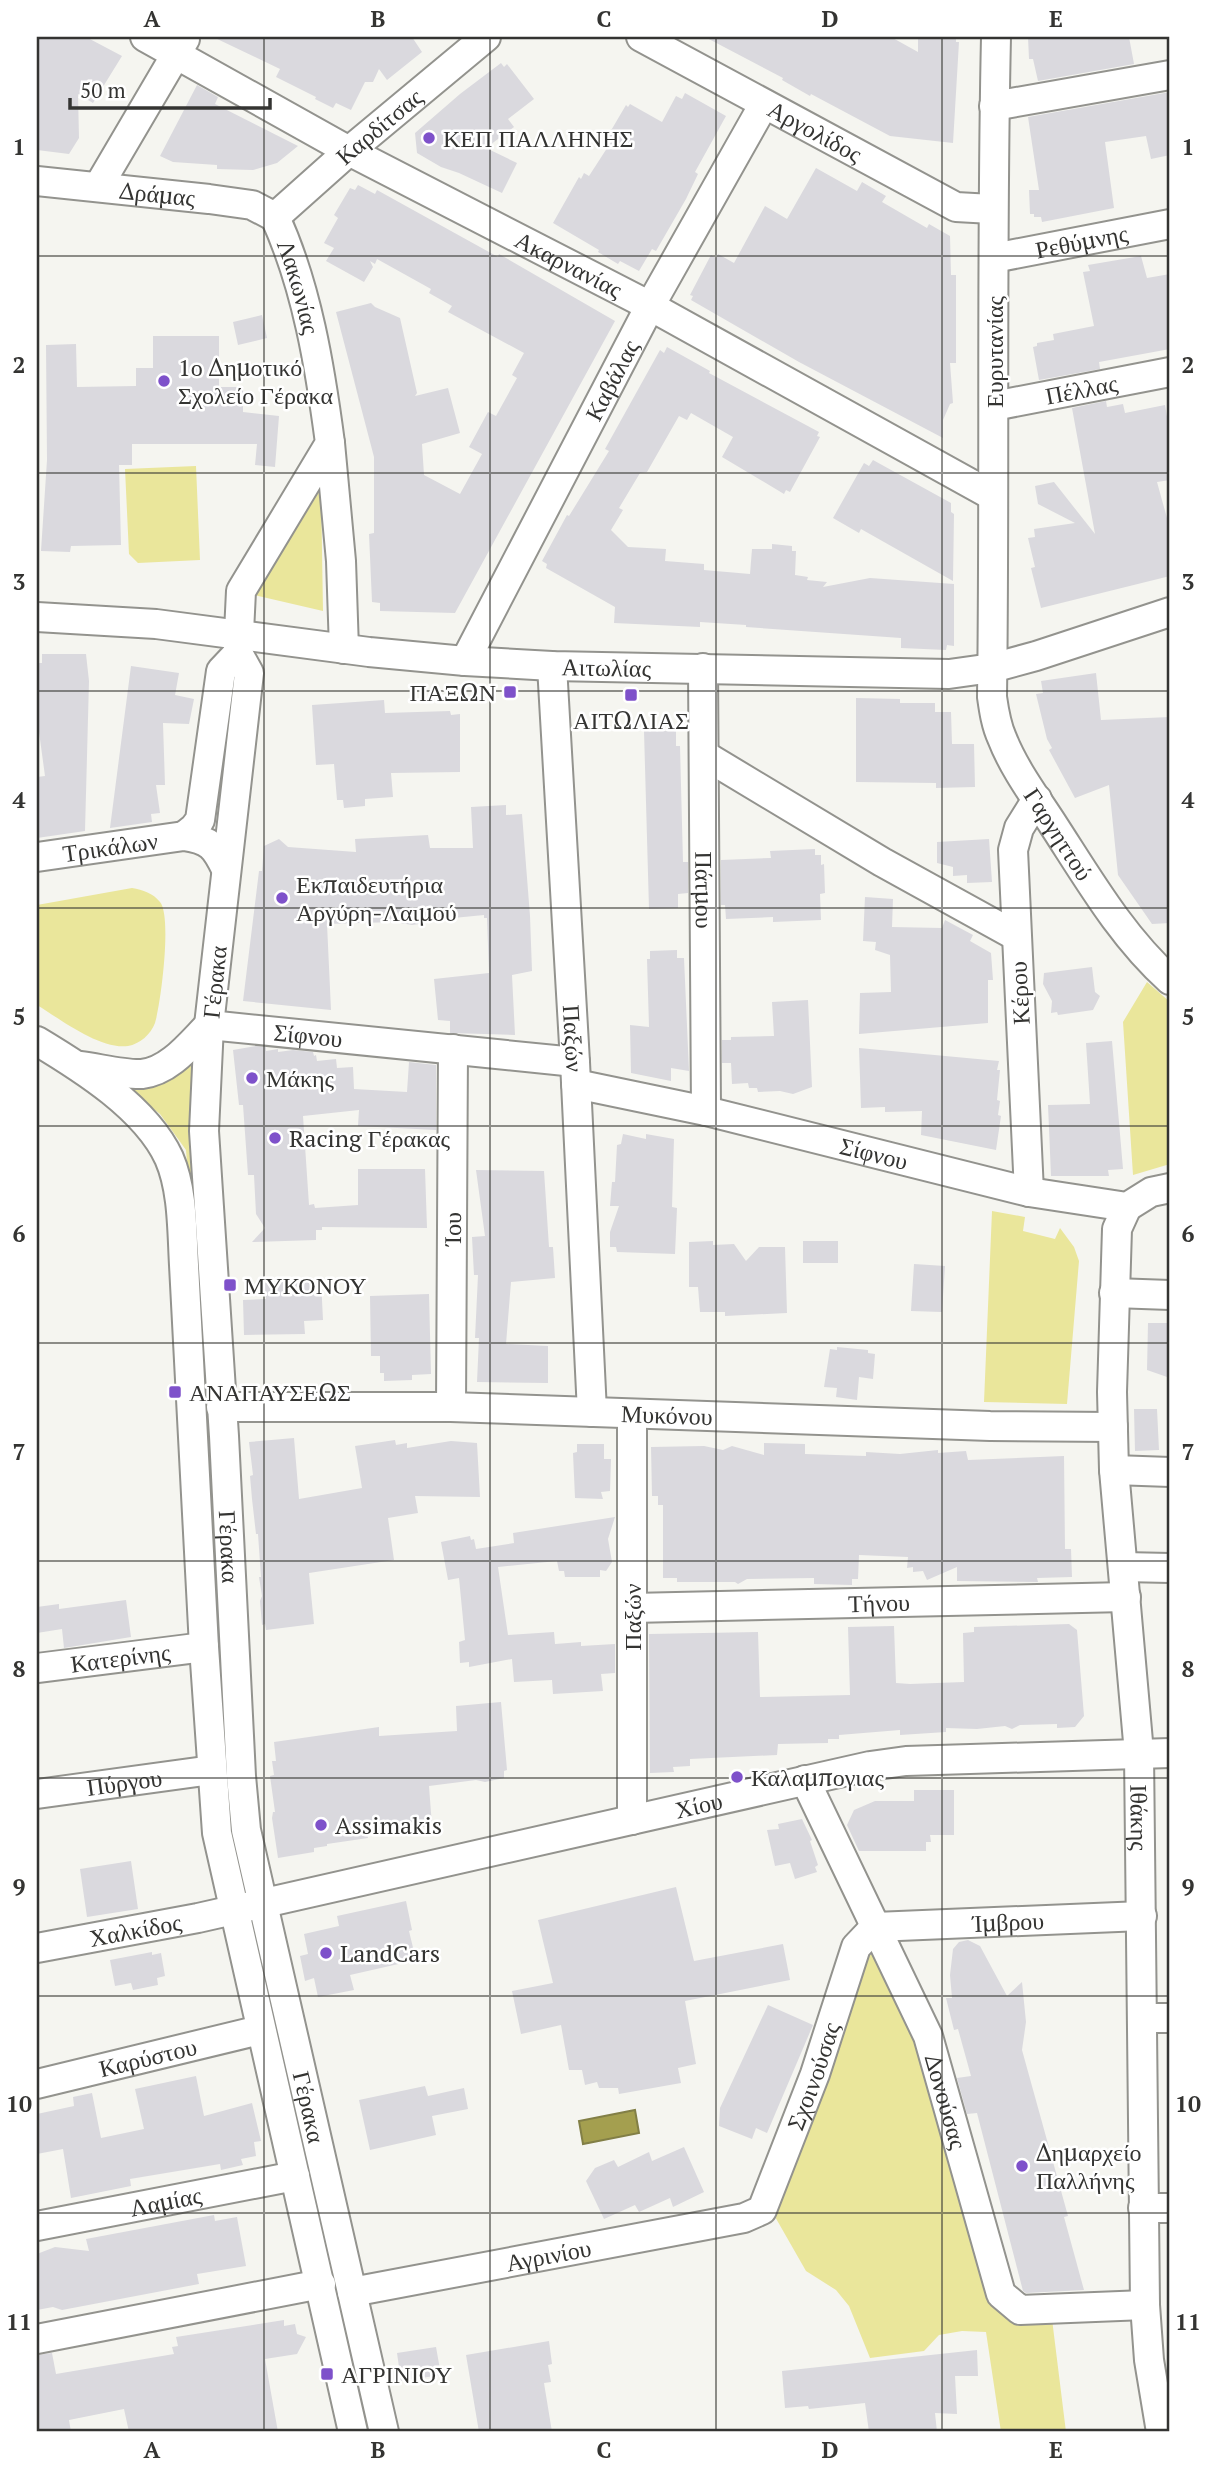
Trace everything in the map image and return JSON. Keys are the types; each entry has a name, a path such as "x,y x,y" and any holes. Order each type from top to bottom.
{"street":[{"name":"Ακαρνανίας","path":"145,37 181,45 349,151 650,306 993,496"},
{"name":"Καρδίτσας","path":"275,216 486,37"},
{"name":"Αργολίδος","path":"641,37 956,207 992,209"},
{"name":"Ευρυτανίας","path":"992,668 992,209 996,37"},
{"path":"98,187 181,45"},
{"path":"994,106 1170,75"},
{"name":"Καβάλας","path":"465,661 650,306 764,104"},
{"name":"Δράμας","path":"37,181 253,205 275,216"},
{"name":"Λακωνίας","path":"275,216 311,328 330,443 341,561 344,649"},
{"name":"Ρεθύμνης","path":"994,258 1170,224"},
{"name":"Πέλλας","path":"994,406 1170,372"},
{"path":"184,836 200,820 220,671 239,643 241,591 330,443"},
{"name":"Αιτωλίας","path":"37,617 156,624 239,643 344,649 465,661 552,666 949,674 992,668 1036,656 1170,612"},
{"name":"Γέρακα","path":"239,643 249,673 209,1025 204,1131 241,1776 246,1830 384,2432"},
{"name":"Παξών","path":"552,666 576,1073 592,1412"},
{"name":"Πάτμου","path":"703,668 706,1111"},
{"name":"Γαργηττού","path":"992,668 992,697 1003,742 1111,913 1170,980"},
{"path":"704,755 883,862 1016,936"},
{"name":"Κέρου","path":"1029,1192 1013,850 1019,828 1037,799"},
{"path":"184,836 207,842 216,849 226,869"},
{"name":"Τρικάλων","path":"37,857 184,836"},
{"path":"79,1066 143,1074 165,1065 182,1053 209,1025"},
{"name":"Σίφνου","path":"209,1025 453,1049 576,1073 706,1111 1029,1192 1127,1207"},
{"name":"Γέρακα","path":"37,1041 79,1066 143,1121 169,1158 174,1178 180,1205 184,1265 204,1647 217,1833 353,2432"},
{"name":"Ίου","path":"451,1407 453,1049"},
{"path":"1127,1207 1151,1192 1170,1188"},
{"name":"Ιθάκης","path":"1127,1207 1117,1229 1112,1427 1139,1753 1142,2018 1156,2208 1145,2305 1149,2360 1163,2428"},
{"path":"1114,1293 1170,1295"},
{"name":"Μυκόνου","path":"221,1407 451,1407 976,1425 1112,1427"},
{"name":"Παξών","path":"632,1414 632,1820"},
{"path":"1114,1470 1170,1472"},
{"path":"1123,1567 1170,1568"},
{"name":"Τήνου","path":"632,1608 1126,1597"},
{"name":"Κατερίνης","path":"37,1668 204,1647"},
{"name":"Χίου","path":"234,1910 870,1766 906,1761 1170,1753"},
{"name":"Πύργου","path":"37,1794 212,1770"},
{"name":"Δονούσας","path":"805,1780 928,2036 1001,2294 1020,2311 1145,2305"},
{"name":"Χαλκίδος","path":"37,1948 234,1910"},
{"name":"Ίμβρου","path":"875,1927 1142,1916"},
{"name":"Σχοινούσας","path":"744,2218 762,2210 815,2074 856,1947 875,1927"},
{"path":"1142,2018 1170,2018"},
{"name":"Καρύστου","path":"37,2084 260,2029"},
{"name":"Λαμίας","path":"37,2226 295,2176"},
{"name":"Αγρινίου","path":"352,2292 744,2218"},
{"path":"37,2339 321,2284"}],"shaded area":[{"path":"196,466 200,560 138,563 129,554 125,469"},
{"path":"321,489 323,611 254,595"},
{"path":"132,888 148,892 160,902 165,924 164,960 160,998 151,1031 137,1043 117,1046 81,1032 37,1005 37,905"},
{"path":"1147,982 1170,1002 1170,1164 1133,1175 1123,1022"},
{"path":"196,1055 212,1446 209,1446 186,1150 160,1114 129,1090 159,1084"},
{"path":"992,1211 1025,1217 1023,1231 1055,1239 1060,1228 1074,1247 1079,1261 1067,1404 984,1402"},
{"path":"211,1491 215,1492 247,1890 244,1890 230,1825"},
{"path":"255,1927 371,2432 367,2432 251,1928"},
{"path":"866,1955 875,1955 919,2038 989,2289 1052,2319 1066,2432 1001,2432 986,2332 962,2331 939,2335 924,2351 870,2358 849,2306 836,2290 806,2271 774,2215"},
{"path":"635,2110 639,2133 583,2144 579,2121"}],"building":[{"path":"37,37 86,37 122,56 93,103 78,94 79,138 69,154 37,150"},
{"path":"213,37 412,37 422,52 387,80 379,69 373,82 365,82 351,110 336,103 333,108 315,99 316,97 276,77 280,69"},
{"path":"705,37 891,37 918,52 918,37 956,37 956,42 959,42 953,143 890,136 811,94 810,96 782,80 783,78"},
{"path":"1028,37 1129,37 1134,64 1038,81 1033,59 1029,59"},
{"path":"501,63 504,67 507,64 534,99 508,119 514,127 486,148 517,163 502,193 441,167 417,153 415,133"},
{"path":"197,85 218,97 215,104 298,146 277,163 253,170 217,169 217,165 173,162 160,156"},
{"path":"1170,92 1170,155 1151,159 1146,136 1105,142 1114,208 1042,222 1041,217 1030,214 1029,190 1039,190 1028,117"},
{"path":"685,93 726,116 695,172 698,174 686,199 656,251 652,249 639,271 620,261 618,264 553,223 579,177 581,179 584,173 589,176 611,142 606,139 626,105 628,107 630,104 662,122 676,96 682,99"},
{"path":"816,168 857,191 862,182 886,196 882,202 927,228 929,224 950,236 951,275 956,275 956,363 950,363 953,403 943,420 943,438 799,362 691,300 693,296 690,295 711,255 716,258 718,254 734,263 765,206 787,219"},
{"path":"358,185 375,194 377,190 498,257 499,254 615,321 455,613 380,611 380,603 372,602 369,534 374,533 374,457 336,312 371,303 400,318 417,393 415,396 448,388 460,433 422,444 424,475 460,494 482,454 469,447 488,412 496,416 517,378 512,375 524,353 448,312 452,306 429,293 431,289 377,259 375,264 370,261 373,267 364,282 326,261 334,248 324,243 338,218 334,215 350,188 355,190"},
{"path":"1141,256 1147,278 1170,274 1170,349 1099,362 1100,369 1039,380 1033,347 1037,346 1037,343 1054,340 1053,334 1094,326 1083,272 1090,271 1088,265"},
{"path":"262,315 267,338 238,345 233,322"},
{"path":"153,336 219,336 219,387 243,387 243,412 279,416 275,467 255,465 257,444 132,444 132,465 119,465 121,545 71,546 70,552 41,551 47,460 46,345 76,344 77,387 136,386 136,368 153,368"},
{"path":"667,347 710,371 709,373 819,432 817,436 820,437 790,492 786,490 784,494 722,457 733,437 691,413 687,420 679,416 647,472 640,473 619,508 623,510 611,530 628,547 666,549 665,561 704,564 704,570 750,574 752,549 772,549 772,544 792,546 792,551 796,551 795,575 808,577 807,580 827,582 823,587 870,578 954,584 954,646 947,645 946,650 901,648 901,638 746,625 700,622 700,627 614,623 615,607 546,568 547,564 542,561 567,515 569,516 609,451 605,449 660,350 664,353"},
{"path":"1106,401 1107,407 1123,404 1125,413 1165,405 1170,434 1170,480 1157,482 1170,529 1170,576 1041,608 1031,568 1035,567 1028,538 1035,537 1034,529 1075,523 1038,504 1035,486 1054,482 1095,534 1072,408"},
{"path":"873,460 951,503 951,512 954,514 953,581 861,529 859,533 833,518 864,463 869,466"},
{"path":"42,654 86,654 89,681 85,831 37,838 37,777 45,776 39,732 37,733 38,663 42,663"},
{"path":"131,666 179,673 175,695 194,699 189,724 163,723 165,785 156,785 160,813 151,814 152,822 110,828"},
{"path":"1096,673 1101,720 1170,717 1170,923 1152,924 1118,875 1109,785 1075,798 1049,750 1052,748 1047,739 1036,694 1043,693 1041,681"},
{"path":"856,698 900,699 900,703 935,703 935,712 951,712 952,744 974,744 975,787 936,788 936,783 856,782"},
{"path":"384,700 385,713 450,711 451,715 460,714 460,772 391,773 393,797 365,799 365,806 344,808 343,800 337,800 334,764 316,765 312,705"},
{"path":"644,731 676,731 676,746 680,746 683,862 688,862 688,893 678,894 678,908 649,909"},
{"path":"506,805 506,815 522,814 530,916 532,971 512,975 515,1035 450,1033 450,1021 438,1020 434,979 489,973 487,918 484,918 484,915 412,925 395,922 327,924 331,1010 243,1001 264,846 279,839 288,847 356,852 355,839 428,835 430,848 473,848 471,807"},
{"path":"989,839 992,882 967,883 967,875 953,876 953,867 937,863 937,842"},
{"path":"815,849 815,855 821,855 821,865 824,864 825,893 820,894 821,920 773,922 773,917 726,919 725,905 721,905 721,860 771,858 770,851"},
{"path":"865,897 893,899 892,927 942,928 945,920 973,935 970,941 991,953 993,980 988,980 988,1023 859,1034 860,993 891,992 890,955 875,950 876,942 863,941"},
{"path":"677,950 677,958 684,958 689,1071 671,1068 671,1081 631,1073 630,1025 649,1027 647,959 650,959 650,951"},
{"path":"1092,967 1095,992 1100,996 1093,1010 1058,1015 1057,1012 1051,1013 1052,1001 1043,984 1044,973"},
{"path":"808,1000 812,1087 793,1094 780,1091 758,1092 757,1088 749,1088 748,1083 732,1084 731,1063 722,1063 722,1040 731,1040 731,1037 774,1036 772,1002"},
{"path":"1112,1041 1123,1169 1108,1170 1109,1176 1051,1176 1048,1105 1090,1104 1086,1043"},
{"path":"266,1047 266,1051 278,1049 278,1052 313,1052 317,1061 336,1059 337,1068 353,1067 354,1089 407,1092 409,1062 436,1065 436,1130 358,1126 359,1110 303,1116 309,1205 314,1204 315,1208 358,1205 358,1169 425,1169 427,1228 322,1227 322,1230 316,1230 316,1240 252,1242 265,1228 256,1214 254,1175 248,1175 243,1105 239,1105 233,1050"},
{"path":"859,1048 999,1061 997,1100 1000,1101 998,1115 1001,1116 996,1150 921,1135 922,1111 885,1112 885,1107 861,1108"},
{"path":"623,1134 646,1139 646,1134 674,1139 672,1207 677,1208 675,1254 617,1252 616,1247 610,1247 610,1232 619,1206 610,1206 612,1182 615,1182 617,1145 621,1144"},
{"path":"476,1170 544,1171 549,1247 553,1247 555,1278 511,1282 506,1344 548,1346 548,1383 477,1382 479,1338 475,1338 478,1275 474,1275 472,1237 485,1236"},
{"path":"713,1241 713,1245 734,1244 746,1261 759,1247 785,1247 787,1313 725,1316 725,1312 700,1312 698,1287 689,1287 689,1242"},
{"path":"803,1241 838,1241 838,1263 803,1263"},
{"path":"914,1264 945,1266 942,1312 911,1311"},
{"path":"321,1280 323,1320 304,1321 305,1334 244,1335 243,1300 266,1299 264,1283"},
{"path":"429,1294 431,1374 412,1375 412,1380 384,1381 384,1373 380,1373 380,1356 371,1356 370,1296"},
{"path":"1148,1323 1170,1323 1170,1378 1147,1370"},
{"path":"837,1347 868,1350 868,1353 875,1354 873,1379 859,1377 857,1400 836,1397 837,1388 824,1387 830,1349 837,1350"},
{"path":"1134,1409 1157,1409 1159,1450 1135,1451"},
{"path":"294,1438 299,1499 362,1488 355,1446 395,1440 396,1445 407,1443 407,1448 451,1441 477,1443 480,1497 415,1496 418,1513 388,1518 394,1560 309,1573 314,1624 266,1630 265,1624 262,1625 258,1534 252,1499 250,1476 253,1475 249,1442"},
{"path":"764,1443 805,1444 805,1454 866,1456 866,1452 900,1454 938,1450 938,1453 966,1451 968,1460 1064,1456 1065,1549 1071,1549 1072,1577 1037,1578 1038,1582 957,1581 957,1567 927,1580 923,1571 913,1572 913,1567 907,1568 908,1557 859,1555 858,1579 852,1579 852,1585 814,1584 814,1578 747,1579 738,1584 677,1582 677,1578 663,1578 663,1505 658,1505 658,1496 652,1496 651,1447 704,1446 723,1450 732,1446 764,1455"},
{"path":"577,1444 604,1444 604,1459 611,1459 610,1491 601,1492 603,1499 575,1498 573,1453 577,1452"},
{"path":"615,1517 608,1539 612,1562 606,1571 600,1570 600,1577 565,1577 564,1571 559,1571 557,1561 498,1567 508,1635 554,1632 555,1644 615,1644 615,1673 601,1674 603,1691 553,1694 552,1680 514,1682 512,1659 469,1667 469,1662 460,1663 459,1642 465,1640 459,1578 448,1580 441,1542 470,1536 471,1540 474,1539 476,1549 514,1543 513,1533"},
{"path":"126,1600 131,1637 64,1648 62,1629 37,1633 37,1607 59,1604 59,1609"},
{"path":"1069,1624 1077,1630 1084,1716 1075,1727 1057,1728 1057,1724 1020,1725 1012,1729 1005,1726 946,1728 946,1732 900,1735 900,1730 839,1735 839,1739 828,1739 828,1743 778,1744 777,1755 690,1759 690,1766 673,1767 674,1772 650,1773 649,1634 758,1632 760,1697 850,1695 848,1627 894,1626 896,1683 910,1684 964,1682 963,1633 974,1632 974,1627"},
{"path":"501,1702 507,1770 504,1771 504,1778 429,1786 432,1826 367,1832 368,1838 327,1844 314,1848 314,1852 278,1858 270,1776 274,1775 272,1761 276,1761 274,1742 379,1727 379,1736 457,1731 456,1706"},
{"path":"914,1790 954,1790 954,1835 930,1835 931,1842 926,1842 926,1851 859,1851 847,1825 854,1810 875,1801 914,1801"},
{"path":"802,1819 812,1840 810,1841 818,1865 815,1867 817,1872 795,1879 790,1863 775,1866 767,1830 779,1829 778,1824"},
{"path":"131,1861 138,1909 87,1917 80,1869"},
{"path":"676,1887 694,1961 783,1944 790,1980 685,2001 696,2064 678,2068 681,2083 619,2094 618,2088 599,2088 597,2082 585,2085 582,2070 569,2070 561,2025 521,2034 512,1991 553,1983 538,1920"},
{"path":"406,1901 416,1960 350,1975 354,1990 318,1997 314,1978 305,1981 300,1956 308,1954 304,1934 339,1926 337,1916"},
{"name":"Δημαρχείο Παλλήνης","path":"968,1940 980,1946 1007,1996 1022,1982 1026,2022 1022,2050 1068,2216 1064,2217 1084,2290 1023,2291 977,2113 967,2114 957,2078 971,2076 958,2029 954,2030 946,1998 952,1998 950,1975 953,1949 959,1942"},
{"path":"152,1952 152,1955 161,1953 165,1976 157,1978 158,1985 133,1990 131,1983 115,1986 110,1960"},
{"path":"768,2005 813,2025 767,2133 756,2128 752,2139 719,2126 720,2108"},
{"path":"196,2076 204,2116 252,2103 261,2141 254,2142 256,2156 241,2159 243,2165 221,2170 220,2164 130,2179 131,2186 71,2198 63,2149 37,2154 37,2114 74,2106 73,2097 92,2093 101,2138 144,2129 135,2089"},
{"path":"425,2086 428,2096 464,2088 468,2109 432,2116 436,2135 370,2150 359,2100"},
{"path":"684,2147 704,2192 673,2207 670,2198 639,2212 635,2205 604,2219 586,2181 595,2168 614,2160 618,2167 649,2152 652,2161"},
{"path":"214,2215 215,2221 237,2217 246,2266 197,2274 199,2284 62,2310 53,2307 37,2310 37,2254 55,2247 89,2251 86,2239"},
{"path":"284,2320 284,2326 295,2324 297,2334 306,2337 297,2354 265,2359 278,2432 129,2432 124,2409 69,2420 71,2432 37,2432 37,2355 52,2353 56,2374 174,2354 172,2347 178,2346 176,2337"},
{"path":"549,2341 552,2364 548,2365 551,2382 544,2383 552,2432 479,2432 466,2355"},
{"path":"436,2347 441,2375 401,2381 397,2353"},
{"path":"977,2350 978,2376 955,2376 957,2414 935,2413 937,2432 869,2432 865,2403 809,2409 808,2406 785,2408 782,2371"}],"place":[{"name":"ΚΕΠ ΠΑΛΛΗΝΗΣ","path":"429,138"},
{"name":"1ο Δημοτικό Σχολείο Γέρακα","path":"164,381"},
{"name":"ΠΑΞΩΝ","path":"510,692"},
{"name":"ΑΙΤΩΛΙΑΣ","path":"631,695"},
{"name":"Εκπαιδευτήρια Αργύρη-Λαιμού","path":"282,898"},
{"name":"Μάκης","path":"252,1078"},
{"name":"Racing Γέρακας","path":"275,1138"},
{"name":"ΜΥΚΟΝΟΥ","path":"230,1285"},
{"name":"ΑΝΑΠΑΥΣΕΩΣ","path":"175,1392"},
{"name":"Καλαμπογιας","path":"737,1777"},
{"name":"Assimakis","path":"321,1825"},
{"name":"LandCars","path":"326,1953"},
{"name":"Δημαρχείο Παλλήνης","path":"1022,2166"},
{"name":"ΑΓΡΙΝΙΟΥ","path":"327,2374"}]}
